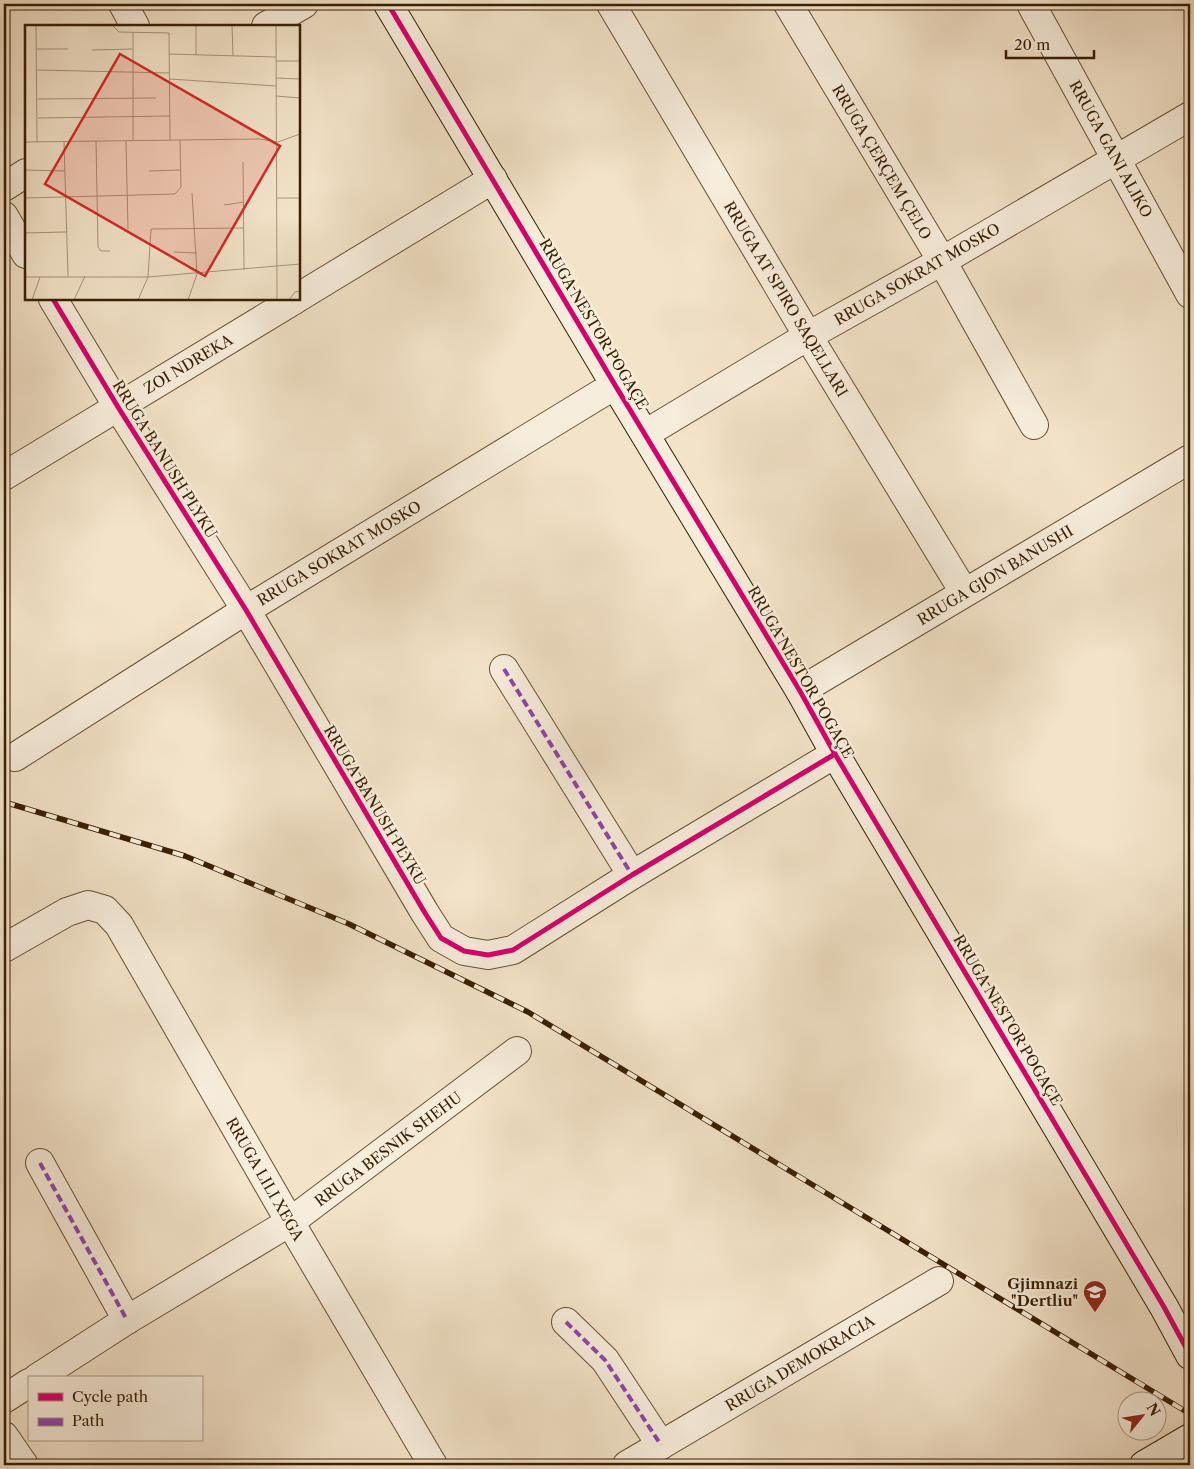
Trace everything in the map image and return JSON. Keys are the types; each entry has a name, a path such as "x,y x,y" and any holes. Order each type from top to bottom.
{"street":[{"path":"123,4 134,25"},
{"path":"268,25 304,4"},
{"name":"RRUGA NESTOR POGAÇE","path":"388,4 800,691 835,754 1164,1307 1190,1355"},
{"name":"RRUGA AT SPIRO SAQELLARI","path":"611,4 808,336 964,592"},
{"name":"RRUGA ÇERÇEM ÇELO","path":"788,4 942,261 1034,425"},
{"name":"RRUGA GANI ALIKO","path":"1031,4 1190,294"},
{"name":"RRUGA SOKRAT MOSKO","path":"645,434 808,336 942,261 1190,116"},
{"path":"4,187 25,175"},
{"name":"ZOI NDREKA","path":"300,296 493,179"},
{"path":"4,216 25,252"},
{"name":"RRUGA BANUSH PLYKU","path":"54,300 118,407 246,610 441,938 464,951 488,955 513,950 632,875 835,754"},
{"name":"ZOI NDREKA","path":"4,476 294,300"},
{"name":"RRUGA SOKRAT MOSKO","path":"15,757 246,610 615,385"},
{"name":"RRUGA GJON BANUSHI","path":"800,691 1190,459"},
{"path":"504,669 632,875"},
{"name":"RRUGA LILI XEGA","path":"4,948 67,912 88,905 105,910 119,925 433,1465"},
{"name":"RRUGA BESNIK SHEHU","path":"40,1376 127,1320 290,1222 517,1051"},
{"path":"40,1163 127,1320"},
{"name":"RRUGA DEMOKRACIA","path":"627,1465 939,1281"},
{"path":"566,1322 605,1360 661,1445"},
{"path":"4,1399 28,1384"},
{"path":"4,1436 24,1465"},
{"path":"1144,1465 1190,1438"}],"railway":[{"path":"4,802 185,856 349,924 528,1012 1190,1414"}],"marked path":[{"path":"504,669 632,875"},
{"path":"40,1163 127,1320"},
{"path":"566,1322 605,1360 661,1445"}],"cycle path":[{"path":"388,4 800,691 835,754 1164,1307 1190,1355"},
{"path":"54,300 118,407 246,610 441,938 464,951 488,955 513,950 632,875 835,754"}],"place":[{"name":"Gjimnazi \"Dertliu\"","path":"1095,1313"}]}
